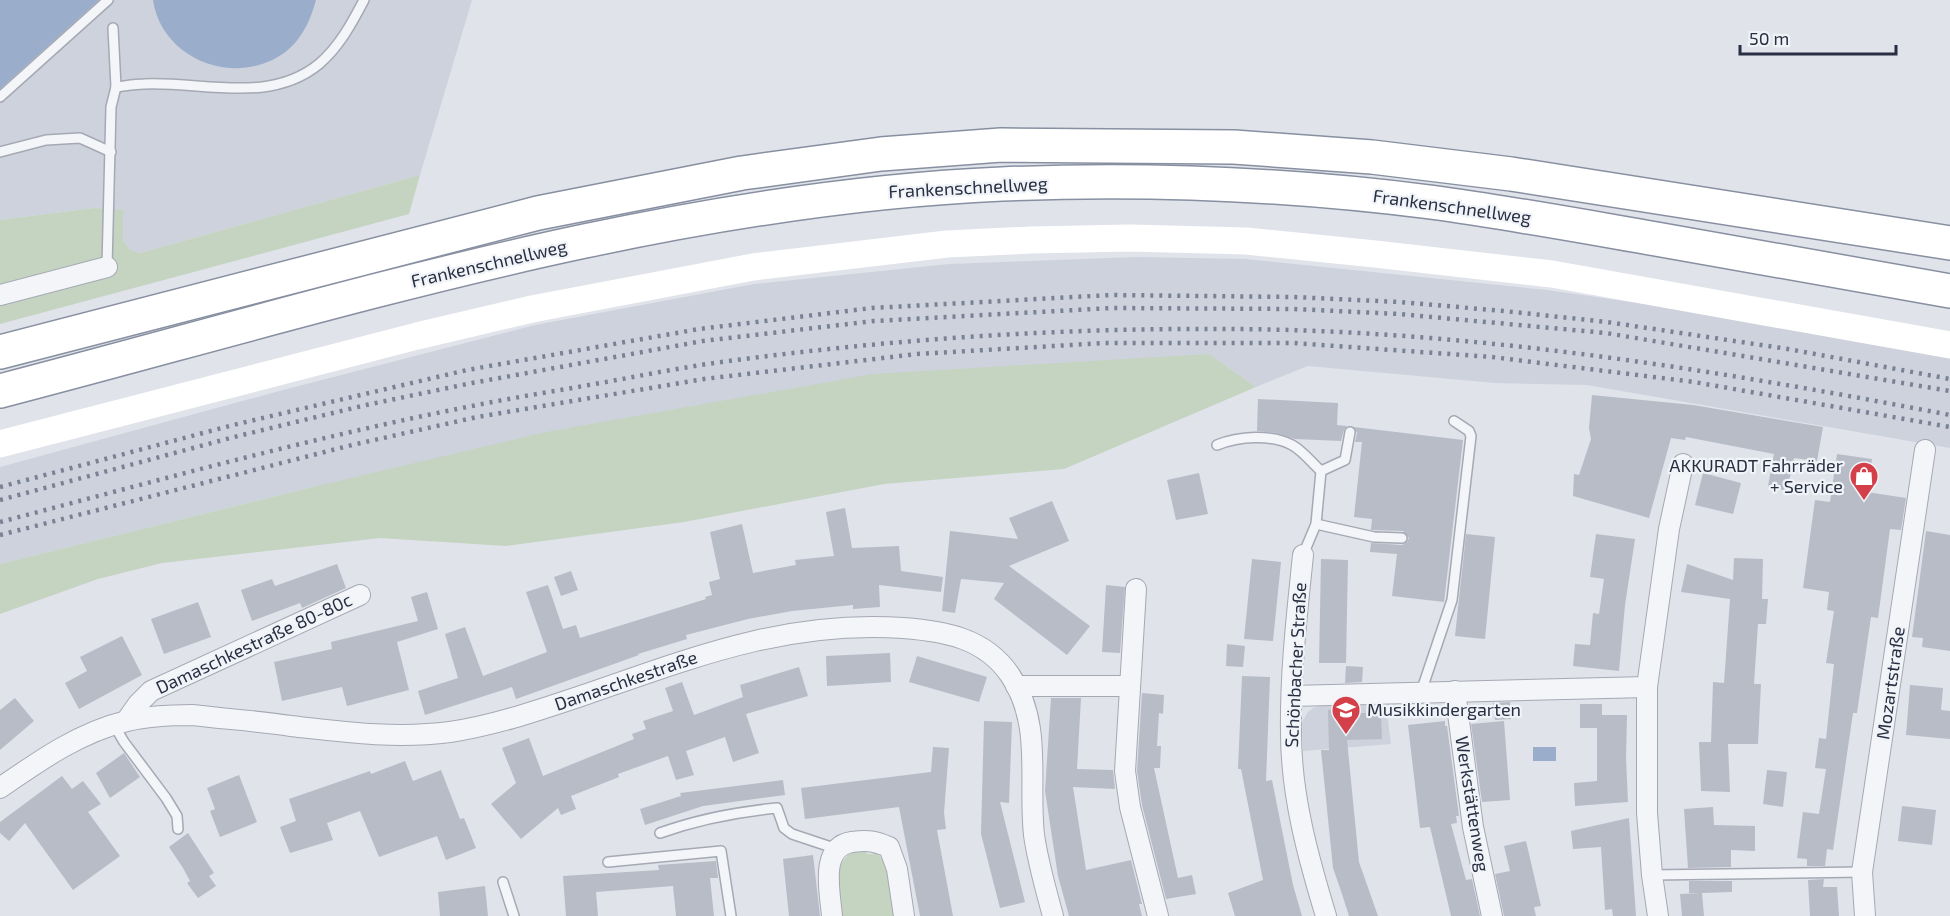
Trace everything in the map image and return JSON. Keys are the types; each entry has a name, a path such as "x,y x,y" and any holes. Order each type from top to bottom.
{"highway":[{"name":"Frankenschnellweg","path":"0,352 538,213 742,173 881,154 1001,145 1234,147 1372,157 1511,174 1950,243"},
{"name":"Frankenschnellweg","path":"0,391 391,287 619,233 728,213 801,203 887,192 1001,184 1183,182 1309,190 1432,202 1950,291"}],"main road":[{"path":"0,444 417,336 532,309 753,267 936,245 1007,241 1130,238 1246,241 1375,254 1552,274 1950,345"}],"street":[{"path":"0,295 107,267"},
{"name":"Mozartstraße","path":"1865,916 1863,872 1925,450"},
{"path":"1658,916 1652,875 1647,802 1647,687 1669,529 1683,464"},
{"name":"Schönbacher Straße","path":"1303,555 1292,696 1291,741 1298,807 1326,916"},
{"path":"1136,589 1125,771 1127,790 1158,916"},
{"name":"Damaschkestraße 80-80c","path":"120,723 151,691 360,595"},
{"name":"Damaschkestraße","path":"0,788 56,750 82,737 120,723 163,716 192,715 371,735 414,736 505,722 714,651 800,631 851,626 933,630 955,635 986,650 1009,673 1016,686 1033,742 1031,789 1035,836 1053,916"},
{"path":"1016,686 1130,686"},
{"path":"1292,696 1647,687"},
{"name":"Werkstättenweg","path":"1455,691 1473,828 1492,916"},
{"path":"832,916 829,871 832,856 837,849 848,843 872,840 889,847 897,869 904,916"}],"lane":[{"path":"0,97 108,0"},
{"path":"116,87 145,84 249,89 288,82 319,64 349,30 364,0"},
{"path":"107,267 111,107 116,87 114,28"},
{"path":"0,152 46,140 80,138 111,152"},
{"path":"1421,692 1452,600 1471,436 1469,431 1454,422"},
{"path":"1321,471 1345,460 1350,432"},
{"path":"1217,445 1243,438 1276,440 1293,446 1321,471"},
{"path":"1303,555 1317,524 1321,471"},
{"path":"1317,524 1374,537 1402,538"},
{"path":"120,723 124,742 177,816 177,829"},
{"path":"660,833 702,819 742,811 777,808 784,828 792,834 837,849"},
{"path":"608,862 721,851 731,916"},
{"path":"1652,875 1863,872"},
{"path":"503,882 514,916"}],"shaded area":[{"path":"0,0 472,0 420,175 140,253 130,250 123,240 123,211 93,208 0,220"},
{"path":"1137,257 1246,259 1547,290 1715,314 1950,356 1950,448 1587,385 1495,383 1308,366 1256,387 1209,354 309,488 0,564 0,467 283,390 535,325 754,284 949,264"},
{"name":"Musikkindergarten","path":"1386,705 1391,744 1303,751 1302,722 1313,708"}],"green space":[{"path":"420,175 409,214 0,324 0,220 93,208 123,210 123,240 130,250 140,253"},
{"path":"1209,354 1256,387 1064,469 884,484 684,522 506,546 380,538 162,563 98,579 0,614 0,564 546,432 873,374"},
{"path":"866,850 867,854 873,854 872,851 879,856 889,870 898,916 838,916 839,865 850,853"}],"water":[{"path":"0,0 99,0 0,89"},
{"path":"153,0 316,0 306,26 290,48 271,61 250,67 228,68 207,63 188,54 172,40 160,22"},
{"path":"1533,747 1556,747 1556,761 1533,761"}],"building":[{"path":"1592,395 1693,405 1823,427 1817,461 1794,458 1787,491 1768,486 1774,454 1686,437 1685,440 1671,438 1649,518 1573,496 1574,474 1579,475 1591,439 1589,428"},
{"path":"1258,399 1338,403 1337,425 1347,426 1341,441 1295,439 1276,433 1257,431"},
{"path":"1354,427 1463,440 1444,602 1392,596 1397,554 1370,552 1371,543 1402,545 1409,538 1403,531 1371,530 1372,519 1354,517 1362,442 1355,442 1357,433"},
{"path":"1837,454 1872,459 1867,492 1906,498 1901,530 1890,529 1878,618 1871,617 1857,713 1853,713 1833,850 1827,849 1825,866 1807,866 1807,859 1797,858 1803,812 1819,814 1826,769 1815,768 1819,738 1826,739 1834,664 1826,663 1834,611 1827,610 1829,592 1803,588 1815,500 1830,502"},
{"path":"1199,473 1208,514 1176,520 1167,480"},
{"path":"1703,473 1741,483 1733,514 1695,505"},
{"path":"1052,501 1069,541 1009,566 1090,626 1067,655 994,599 1004,583 961,579 955,613 942,611 950,531 1018,539 1009,518"},
{"path":"845,508 852,548 899,546 901,571 943,577 941,592 879,585 880,607 853,609 853,605 792,611 748,619 686,635 687,639 638,654 516,699 512,687 425,715 418,691 458,678 445,634 465,627 483,676 547,652 526,592 548,585 563,629 576,625 580,638 706,599 705,597 712,595 709,582 720,579 710,532 742,524 753,573 796,565 795,560 834,556 826,512"},
{"path":"1926,531 1950,535 1950,651 1922,647 1923,638 1912,637"},
{"path":"1466,534 1495,537 1485,639 1455,636"},
{"path":"1596,534 1635,539 1625,605 1619,671 1573,666 1575,644 1590,645 1593,613 1599,614 1604,579 1590,577"},
{"path":"1734,558 1763,559 1762,599 1768,599 1766,624 1758,624 1754,684 1761,684 1758,744 1728,744 1730,792 1701,791 1699,742 1711,742 1713,682 1724,683 1730,599 1681,592 1687,564 1733,580"},
{"path":"1252,559 1281,562 1273,641 1244,639"},
{"path":"1321,559 1348,560 1346,663 1319,663"},
{"path":"337,564 346,588 302,608 300,603 252,621 241,590 272,579 275,586"},
{"path":"571,571 578,590 561,596 554,577"},
{"path":"1106,585 1125,587 1120,653 1102,652"},
{"path":"427,592 438,629 397,642 409,690 347,706 342,687 282,701 274,662 332,649 331,642 418,621 411,597"},
{"path":"198,602 211,637 164,654 151,619"},
{"path":"122,636 142,675 79,709 65,683 87,671 80,657"},
{"path":"1227,644 1245,646 1243,667 1226,666"},
{"path":"890,653 891,682 827,686 826,656"},
{"path":"917,656 987,677 979,702 909,682"},
{"path":"1346,666 1363,667 1362,682 1345,683"},
{"path":"799,667 808,696 746,714 759,753 733,762 725,737 686,751 694,775 676,780 668,756 618,774 619,777 571,796 576,809 561,815 558,808 521,839 491,804 516,783 502,748 529,738 543,776 634,739 632,734 646,729 643,721 673,711 665,688 682,682 694,715 743,697 740,685"},
{"path":"1242,676 1270,677 1266,781 1272,780 1293,885 1302,916 1235,916 1228,893 1263,880 1241,769 1238,769"},
{"path":"1910,685 1943,688 1941,710 1950,711 1950,739 1906,735"},
{"path":"1142,693 1164,695 1163,714 1159,713 1157,746 1161,746 1160,768 1154,768 1178,878 1192,875 1196,894 1166,899 1142,805 1137,771"},
{"path":"15,698 34,721 0,750 0,710"},
{"path":"1051,698 1081,698 1077,769 1113,770 1115,789 1073,787 1086,870 1131,860 1142,904 1139,904 1142,916 1069,916 1058,876 1045,791"},
{"path":"1510,702 1511,719 1495,720 1493,703"},
{"path":"1580,704 1602,704 1602,715 1627,715 1628,802 1575,806 1574,783 1597,781 1597,728 1580,728"},
{"path":"1360,706 1360,713 1381,713 1382,739 1347,740 1359,862 1378,916 1349,916 1333,868 1321,750 1329,750 1328,710"},
{"path":"984,721 1012,722 1009,803 1000,802 1025,902 1000,908 981,834"},
{"path":"1445,721 1459,816 1456,816 1457,823 1451,824 1466,880 1472,879 1480,916 1451,916 1430,827 1420,828 1408,725"},
{"path":"1504,721 1510,800 1482,802 1471,724"},
{"path":"933,747 949,748 944,813 946,829 937,830 953,916 920,916 899,807 805,819 801,788 931,772"},
{"path":"124,753 140,777 110,798 96,773"},
{"path":"405,761 413,781 441,770 460,819 464,818 476,848 446,860 437,836 379,857 360,811 327,823 333,840 290,853 280,827 296,821 289,799"},
{"path":"1767,770 1787,772 1783,807 1763,804"},
{"path":"239,775 257,822 220,837 210,811 215,809 207,788"},
{"path":"62,776 72,789 83,781 101,804 88,812 120,856 73,890 25,823 9,841 0,833 0,822"},
{"path":"783,780 785,795 703,806 645,825 640,809 681,796 680,793"},
{"path":"1902,806 1936,810 1932,845 1898,841"},
{"path":"1713,807 1714,825 1755,826 1755,851 1731,850 1731,867 1688,868 1684,809"},
{"path":"1629,818 1636,916 1613,916 1612,909 1605,910 1601,847 1573,849 1571,831"},
{"path":"188,833 214,873 209,876 216,886 198,898 187,883 190,881 169,847"},
{"path":"1526,841 1541,906 1534,907 1536,916 1504,916 1495,874 1510,871 1504,846"},
{"path":"813,855 820,916 789,916 783,859"},
{"path":"716,861 718,878 710,878 714,916 676,916 673,886 596,892 598,916 566,916 563,876 659,870 658,865"},
{"path":"1824,879 1823,887 1837,887 1839,916 1810,916 1808,880"},
{"path":"1689,881 1732,881 1732,892 1702,893 1704,916 1682,916 1680,894 1701,893 1689,893"},
{"path":"485,886 488,916 440,916 438,892"}],"railway":[{"path":"0,487 233,425 467,370 699,329 872,308 1111,295 1293,297 1400,302 1607,322 1788,349 1950,379"},
{"path":"0,500 234,437 366,405 472,383 703,341 874,321 1112,308 1294,309 1399,314 1606,333 1950,391"},
{"path":"0,522 294,446 501,400 707,364 852,347 998,335 1071,331 1218,329 1291,330 1457,340 1704,371 1950,415"},
{"path":"0,535 352,445 477,417 704,379 917,354 1105,343 1293,343 1492,357 1694,382 1950,427"}],"place":[{"name":"AKKURADT Fahrräder + Service","path":"1864,502"},
{"name":"Musikkindergarten","path":"1346,736"}]}
